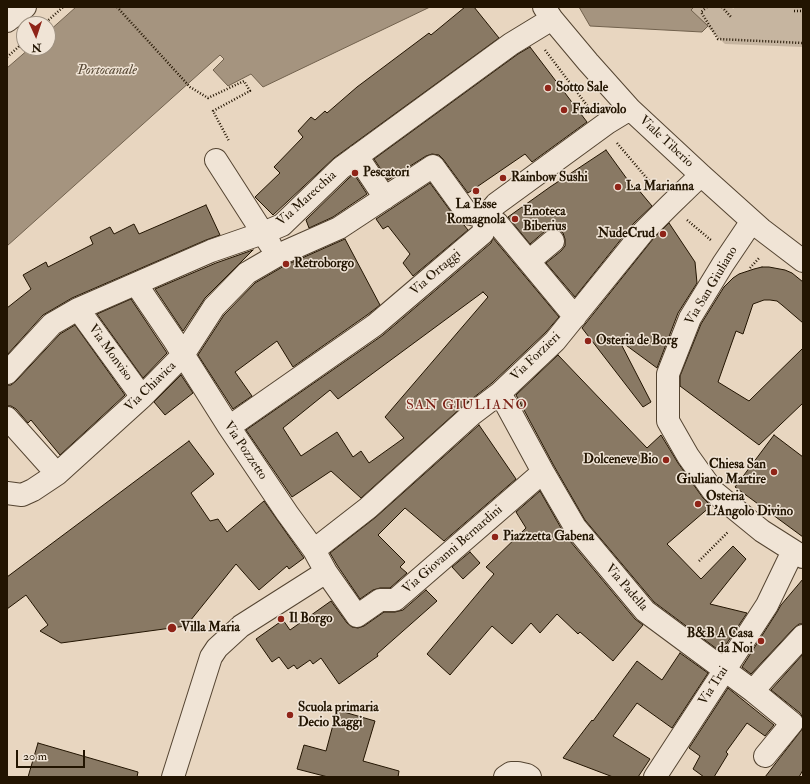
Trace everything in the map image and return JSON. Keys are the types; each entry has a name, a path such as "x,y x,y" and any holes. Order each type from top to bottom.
{"street":[{"path":"7,21 25,7"},
{"name":"Via Marecchia","path":"7,373 52,324 78,309 211,251 282,225 340,168 530,31 548,13"},
{"name":"Viale Tiberio","path":"548,13 588,62 630,109 701,175 803,261"},
{"name":"Via Ortaggi","path":"229,426 375,326 483,233 485,217 496,204 603,126 630,109"},
{"path":"357,156 385,198"},
{"path":"216,160 278,254"},
{"name":"Via Chiavica","path":"7,493 22,495 33,490 57,474 142,397 183,355 214,307 247,273 278,254 339,228 433,166 467,213 485,217"},
{"name":"Via Forzieri","path":"314,550 368,508 472,415 500,393 555,341 644,231 701,175"},
{"path":"485,217 497,223 575,317"},
{"name":"Via San Giuliano","path":"749,217 729,256 690,318 668,374 668,421 688,456 713,491 762,531 798,554"},
{"path":"529,261 553,241"},
{"name":"Via Pozzetto","path":"136,284 279,503 314,550 326,572 357,616"},
{"name":"Via Monviso","path":"78,309 142,397"},
{"name":"Via Padella","path":"500,393 575,527 645,611 753,691 792,723 766,756"},
{"path":"7,418 57,474"},
{"name":"Via Giovanni Bernardini","path":"357,616 380,600 395,600 543,472"},
{"name":"Via Trai","path":"654,777 767,605 798,554"},
{"path":"173,777 211,657 217,648 241,626 326,572"},
{"path":"753,691 803,636"},
{"path":"506,777 511,773 518,773 527,774 530,777"}],"path":[{"path":"53,16 63,7"},
{"path":"117,7 190,87 208,98 244,81 250,91 213,111 229,142"},
{"path":"707,7 701,12 718,39 803,44"},
{"path":"722,7 731,17"},
{"path":"794,11 803,11"},
{"path":"530,31 603,126 670,205 729,256 749,268"},
{"path":"7,57 16,49"},
{"path":"699,561 744,516"}],"shaded area":[{"path":"694,7 732,7 733,9 735,7 803,7 803,47 725,44 690,10"}],"water":[{"name":"Portocanale","path":"76,7 430,7 263,87 251,74 228,86 213,70 224,59 220,55 7,246 7,68 21,56 56,56 56,25"},
{"path":"579,7 694,7 691,10 708,26 702,32 590,26"}],"building":[{"path":"465,7 474,7 499,38 334,158 273,215 255,197 280,173 274,167 303,137 298,131 311,117 315,120 325,111 327,113 357,87 429,33 431,35"},
{"path":"530,47 587,122 532,162 525,154 468,193 439,155 432,154 426,156 388,180 374,159 518,54"},
{"path":"606,150 635,190 637,188 652,206 634,223 575,297 546,263 565,246 563,233 557,229 550,229 545,231 530,244 508,217"},
{"path":"354,174 367,194 333,217 309,228 306,220"},
{"path":"430,183 457,220 468,230 413,276 403,263 410,254 388,226 383,229 376,219"},
{"path":"206,205 220,235 72,298 43,315 7,355 7,308 31,289 23,275 46,262 48,267 93,244 90,237 110,227 114,234 134,224 139,234"},
{"path":"669,223 695,262 697,283 678,313 657,368 619,340 651,402 643,407 582,328 653,239"},
{"path":"493,238 559,317 546,332 492,383 463,406 361,498 331,471 292,497 246,430 383,335 491,243","holes":["483,292 488,297 385,417 404,438 369,463 361,451 353,457 337,432 301,456 283,428 330,390 338,399"]},
{"path":"345,239 380,305 293,367 277,341 235,372 252,396 233,409 198,355 224,315 255,283 284,266"},
{"path":"253,250 205,298 183,331 155,289 216,263"},
{"path":"762,267 785,270 792,273 803,282 803,323 777,301 764,300 753,304 743,334 736,331 718,382 749,401 803,348 803,403 759,445 680,386 680,376 701,324 724,287 739,274"},
{"path":"131,299 167,353 143,378 97,314"},
{"path":"75,325 125,395 60,455 31,420 28,423 16,409 11,406 7,406 7,385 11,385 16,381 60,334"},
{"path":"558,355 647,448 661,435 678,463 703,498 711,506 667,544 701,579 733,546 746,559 710,604 747,613 721,652 654,602 585,520 554,466 516,395"},
{"path":"181,375 193,393 165,415 154,402"},
{"path":"479,425 516,479 444,541 405,508 378,535 405,562 400,567 407,573 390,588 373,590 360,599 330,553 376,517"},
{"name":"Chiesa San Giuliano Martire","path":"774,435 803,457 803,537 735,487"},
{"path":"189,441 214,474 191,493 210,521 218,519 227,532 264,501 304,558 289,569 287,566 259,590 236,564 186,626 61,643 40,631 48,625 26,595 7,609 7,577"},
{"path":"540,491 565,535 635,619 643,625 613,661 580,632 578,634 557,614 540,633 531,623 512,644 492,626 450,675 427,654 494,574 486,567 526,528 516,512"},
{"path":"470,552 480,563 463,579 452,567"},
{"path":"803,579 803,624 799,624 794,628 751,674 742,667 781,605"},
{"path":"426,590 437,601 377,654 378,656 339,684 321,658 313,664 310,660 297,669 294,665 288,669 279,657 272,662 256,639 283,620 290,630 331,601 347,623 352,627 358,628 364,626 384,612 403,610"},
{"path":"680,653 708,673 672,728 637,703 613,736 650,759 638,777 613,777 563,758 592,720 593,721 637,661 662,680"},
{"path":"803,654 803,718 800,713 771,690"},
{"path":"728,688 774,725 765,736 747,723 726,752 728,754 714,777 704,777 693,769 700,756 689,748"},
{"path":"337,710 375,721 363,761 399,771 398,777 328,777 297,769 304,745 326,751"},
{"path":"803,728 803,770 799,777 765,777"},
{"path":"38,743 138,772 137,777 28,777"}],"place":[{"name":"Sotto Sale","path":"548,88"},
{"name":"Fradiavolo","path":"564,110"},
{"name":"Pescatori","path":"355,173"},
{"name":"Rainbow Sushi","path":"503,178"},
{"name":"La Marianna","path":"618,187"},
{"name":"La Esse Romagnola","path":"476,191"},
{"name":"Enoteca Biberius","path":"515,219"},
{"name":"NudeCrud","path":"663,234"},
{"name":"Retroborgo","path":"286,264"},
{"name":"Osteria de Borg","path":"588,341"},
{"name":"Dolceneve Bio","path":"666,460"},
{"name":"Chiesa San Giuliano Martire","path":"774,472"},
{"name":"Osteria L’Angolo Divino","path":"698,504"},
{"name":"Piazzetta Gabena","path":"495,537"},
{"name":"Il Borgo","path":"281,619"},
{"name":"Villa Maria","path":"172,628"},
{"name":"B&B A Casa da Noi","path":"761,641"},
{"name":"Scuola primaria Decio Raggi","path":"290,715"}],"district":[{"name":"SAN GIULIANO","path":"467,406"}]}
